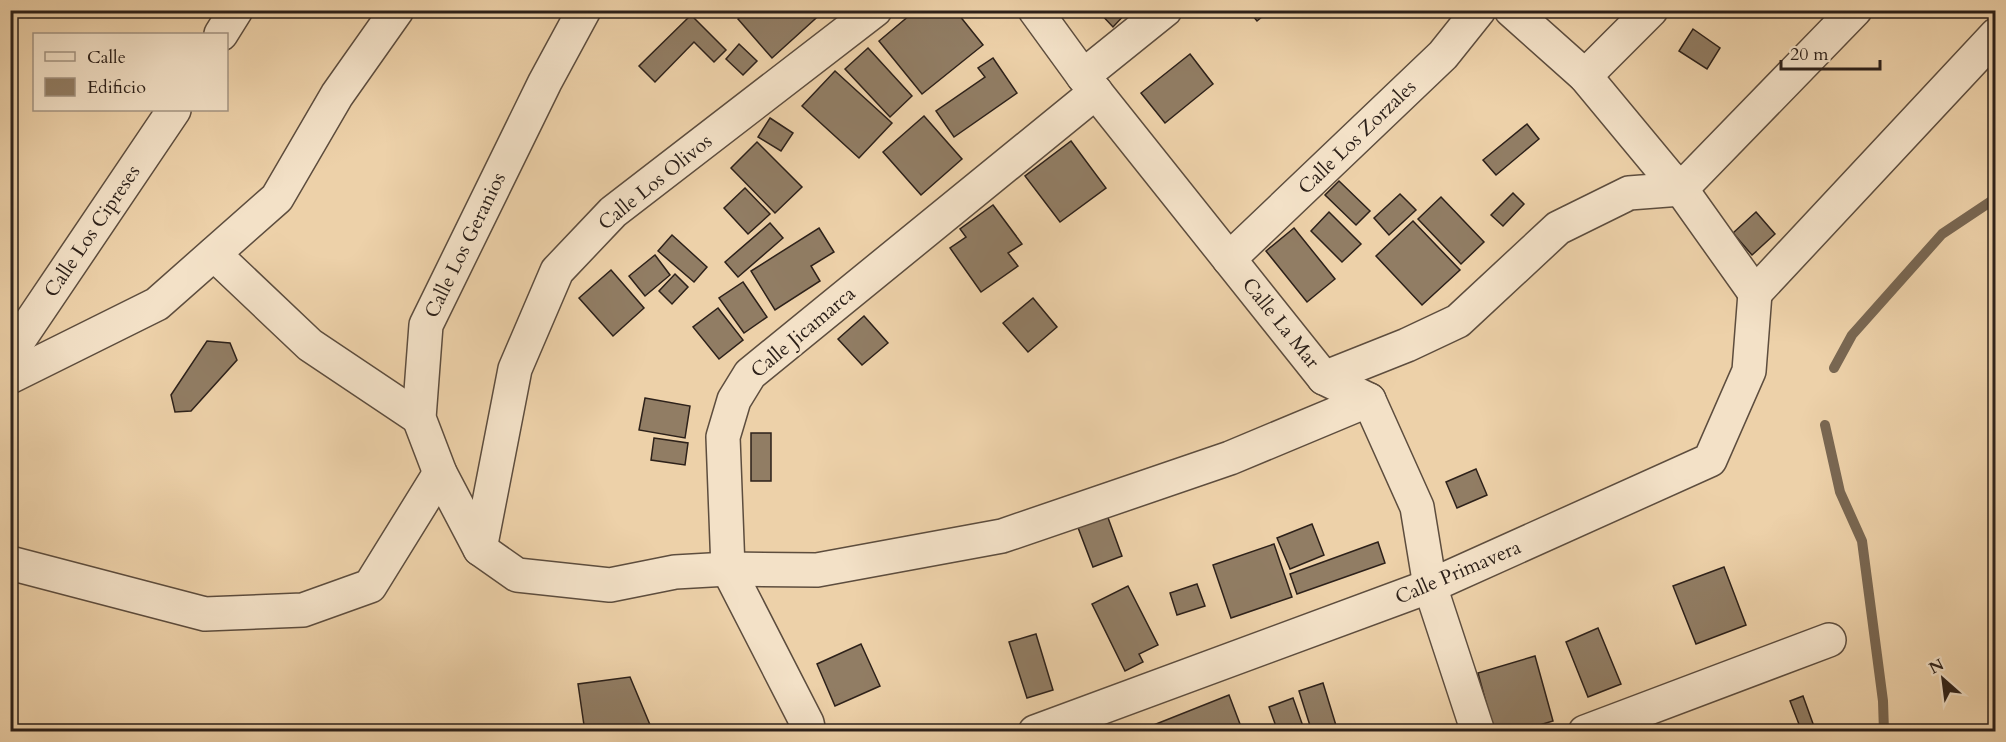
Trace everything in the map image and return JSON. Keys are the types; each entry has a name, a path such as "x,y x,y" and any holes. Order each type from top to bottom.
{"street":[{"path":"222,33 236,10"},
{"path":"10,377 158,304 277,198 337,95 397,10"},
{"name":"Calle Los Geranios","path":"584,10 545,82 426,325 419,418 440,473 480,549 517,575 610,585 675,572 728,570"},
{"name":"Calle Los Olivos","path":"480,549 515,369 557,271 613,212 875,10"},
{"name":"Calle La Mar","path":"1035,10 1089,84 1324,378 1369,400"},
{"name":"Calle Jicamarca","path":"809,732 807,723 728,570 723,437 734,400 750,374 1089,84 1165,10"},
{"name":"Calle Los Zorzales","path":"1229,258 1443,55 1479,10"},
{"path":"1511,10 1585,76 1668,177 1681,189 1755,293 1995,35"},
{"path":"1585,76 1651,10"},
{"path":"1324,378 1407,345 1458,321 1558,228 1629,193 1681,189 1855,10"},
{"name":"Calle Los Cipreses","path":"10,353 173,111"},
{"path":"214,254 310,345 419,418"},
{"name":"Calle Primavera","path":"1035,732 1430,586 1710,460 1749,371 1755,293"},
{"path":"728,570 818,570 1002,536 1230,458 1369,400 1417,507 1430,586 1478,732"},
{"path":"10,563 205,614 303,610 370,586 440,473"},
{"path":"1585,732 1830,640"}],"building":[{"path":"748,10 825,10 772,58 738,19"},
{"path":"916,10 955,10 983,45 922,94 879,41"},
{"path":"1097,10 1129,10 1113,27"},
{"path":"1248,10 1270,10 1257,21"},
{"path":"691,15 726,50 714,62 694,42 655,82 639,66"},
{"path":"1693,29 1720,48 1707,69 1679,51"},
{"path":"739,44 757,61 743,75 726,59"},
{"path":"868,48 912,96 890,117 845,69"},
{"path":"1190,54 1213,84 1165,123 1141,93"},
{"path":"993,58 1017,93 954,137 936,111 985,77 978,68"},
{"path":"835,71 892,123 859,158 802,106"},
{"path":"924,116 962,159 921,195 883,152"},
{"path":"770,118 793,133 781,151 758,137"},
{"path":"1527,124 1539,139 1496,175 1483,160"},
{"path":"1071,141 1106,188 1060,222 1025,176"},
{"path":"757,142 802,187 775,213 731,168"},
{"path":"1339,181 1370,211 1356,225 1325,195"},
{"path":"745,188 770,214 748,234 724,208"},
{"path":"1513,193 1524,204 1503,226 1491,215"},
{"path":"1400,194 1416,210 1389,235 1374,218"},
{"path":"1441,197 1484,242 1461,264 1418,219"},
{"path":"993,205 1022,244 1008,253 1018,266 981,292 950,248 966,237 960,229"},
{"path":"1329,212 1361,244 1342,262 1311,231"},
{"path":"1756,212 1775,234 1752,255 1733,233"},
{"path":"1413,221 1460,270 1422,305 1376,256"},
{"path":"770,223 783,238 738,277 725,262"},
{"path":"819,228 834,252 811,266 820,281 775,310 751,271"},
{"path":"1294,228 1335,279 1307,302 1266,251"},
{"path":"672,235 707,267 694,282 658,251"},
{"path":"655,255 670,275 645,296 629,276"},
{"path":"611,270 644,308 613,336 579,298"},
{"path":"675,274 688,287 672,304 659,291"},
{"path":"743,282 767,317 744,333 719,298"},
{"path":"1033,298 1057,327 1028,352 1003,323"},
{"path":"718,308 743,340 719,359 693,327"},
{"path":"864,316 888,343 862,365 838,339"},
{"path":"207,341 230,343 237,360 191,411 175,412 171,395"},
{"path":"645,398 690,406 685,438 639,430"},
{"path":"751,433 771,433 771,481 751,481"},
{"path":"654,438 688,443 685,465 651,460"},
{"path":"1476,469 1487,495 1457,508 1446,482"},
{"path":"1107,515 1122,556 1093,567 1077,525"},
{"path":"1312,524 1324,555 1290,569 1277,538"},
{"path":"1378,542 1385,563 1297,594 1290,574"},
{"path":"1274,544 1292,597 1231,618 1213,565"},
{"path":"1724,567 1746,625 1696,644 1673,586"},
{"path":"1197,584 1205,606 1177,615 1170,593"},
{"path":"1128,586 1158,645 1139,654 1143,662 1125,671 1092,604"},
{"path":"1598,628 1621,684 1588,697 1566,642"},
{"path":"1036,634 1053,690 1027,698 1009,642"},
{"path":"861,644 880,686 835,706 817,664"},
{"path":"1535,656 1553,721 1516,732 1494,732 1478,673"},
{"path":"630,677 653,732 585,732 578,684"},
{"path":"1323,683 1338,732 1312,732 1299,691"},
{"path":"1229,695 1243,732 1136,732"},
{"path":"1803,696 1816,732 1802,732 1790,701"},
{"path":"1293,698 1305,732 1278,732 1269,707"}],"waterway":[{"path":"1834,368 1852,335 1942,234 1996,198"},
{"path":"1825,425 1840,492 1862,541 1883,701 1884,732"}]}
